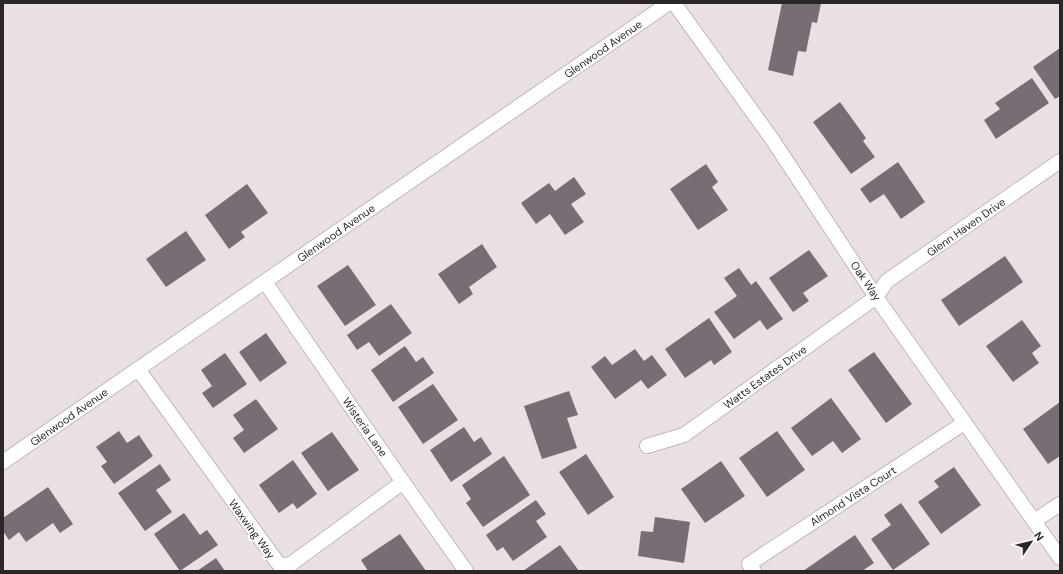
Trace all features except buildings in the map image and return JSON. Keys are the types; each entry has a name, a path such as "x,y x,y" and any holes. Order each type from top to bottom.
{"street":[{"name":"Glenwood Avenue","path":"3,462 668,3"},
{"name":"Oak Way","path":"674,3 772,139 876,297 1060,558"},
{"name":"Glenn Haven Drive","path":"876,297 887,281 1060,161"},
{"name":"Wisteria Lane","path":"265,282 466,571"},
{"name":"Watts Estates Drive","path":"647,446 684,435 876,297"},
{"name":"Waxwing Way","path":"138,369 274,560 280,566 291,564 403,482"},
{"name":"Almond Vista Court","path":"754,571 750,564 964,422"},
{"path":"1034,521 1060,504"}]}
